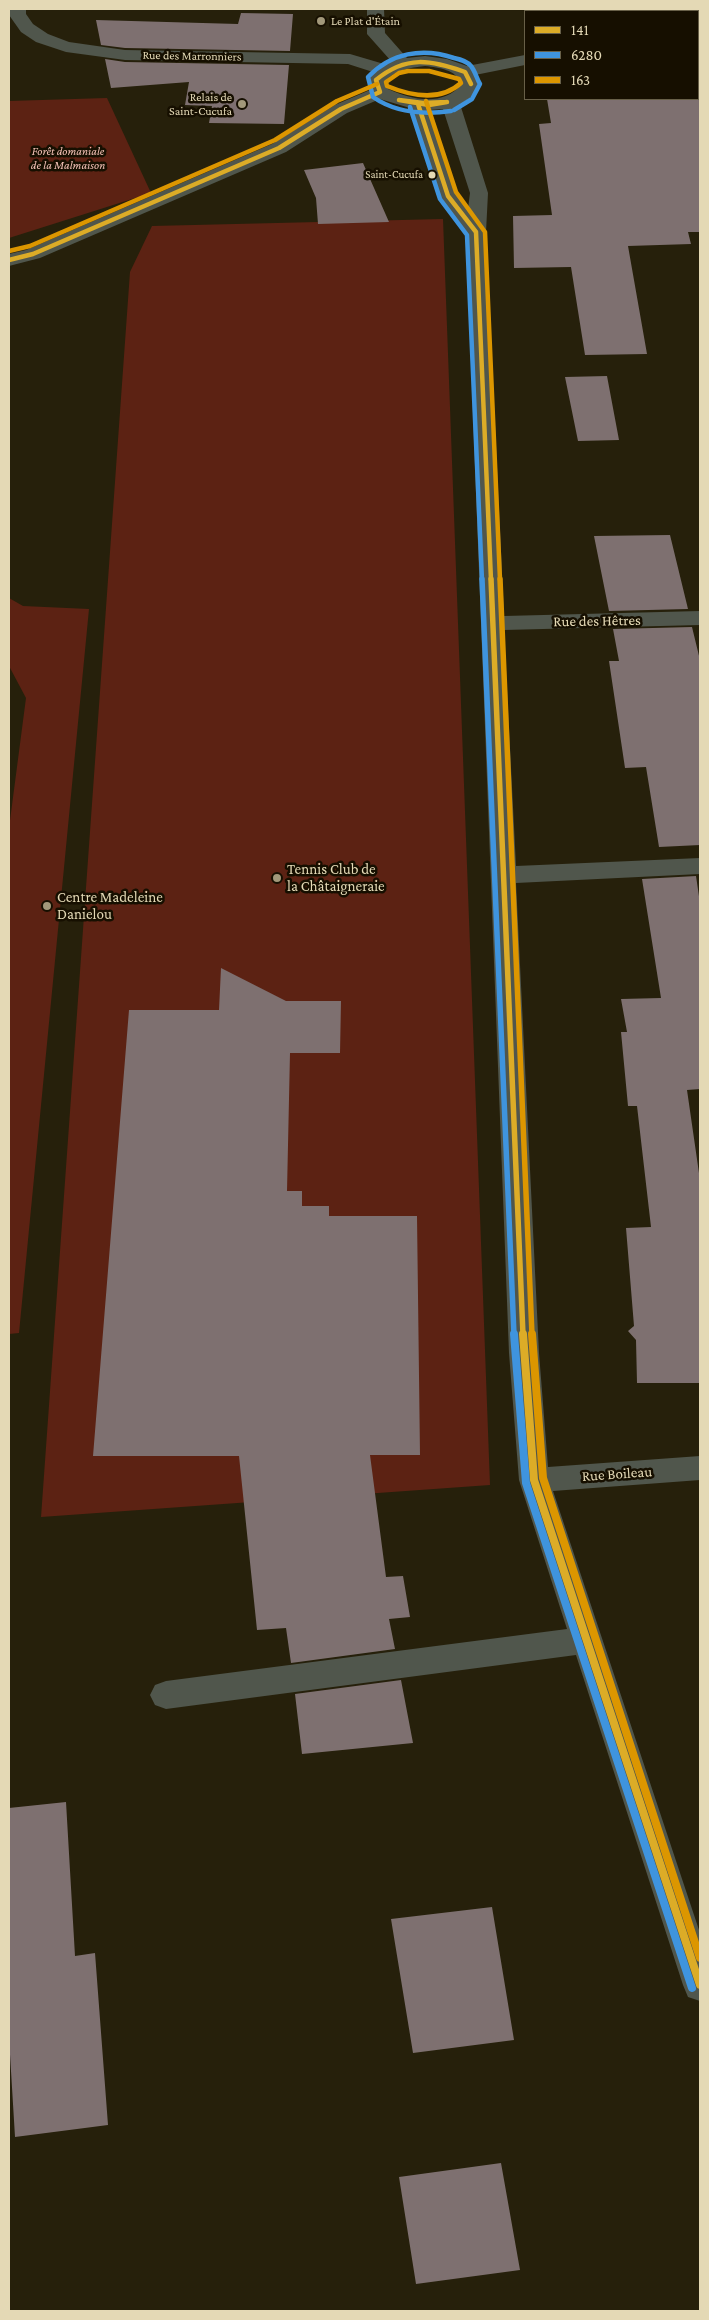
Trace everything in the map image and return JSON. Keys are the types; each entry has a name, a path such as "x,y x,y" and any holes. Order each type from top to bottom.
{"street":[{"name":"Rue des Marronniers","path":"18,9 16,14 27,28 42,38 66,47 125,55 350,59 384,70"},
{"path":"376,9 376,34 402,63"},
{"path":"466,72 471,84 466,93 450,102 418,104 396,100 380,92 376,80 384,70 402,63 432,62 447,64 466,72 524,60"},
{"path":"9,260 33,254 279,148 342,109 380,92"},
{"path":"450,102 479,193 476,232 524,1353 534,1480 700,1986"},
{"path":"418,104 448,196 476,232"},
{"name":"Rue des Hêtres","path":"494,623 700,618"},
{"path":"504,875 700,866"},
{"name":"Rue Boileau","path":"534,1480 700,1468"},
{"path":"166,1695 586,1640"}],"green space":[{"name":"Forêt domaniale de la Malmaison","path":"107,98 151,193 9,238 9,101"},
{"name":"Tennis Club de la Châtaigneraie","path":"443,219 490,1485 41,1517 130,272 152,226"},
{"path":"9,598 23,606 89,609 19,1333 9,1334 9,828 26,698 9,666"}],"building":[{"path":"241,13 293,14 290,51 125,48 101,45 96,20 238,24"},
{"path":"105,59 125,62 289,65 284,124 209,123 212,106 185,105 189,82 111,88"},
{"path":"700,99 700,232 688,232 691,244 628,246 647,354 585,355 571,267 514,268 513,216 552,215 539,124 551,123 547,100"},
{"path":"363,163 389,222 318,224 316,198 304,170"},
{"path":"607,376 619,440 578,441 565,377"},
{"path":"670,535 688,609 609,611 594,536"},
{"path":"692,627 700,660 700,845 659,847 646,767 625,768 609,661 619,661 613,629"},
{"path":"696,876 700,903 700,1089 687,1090 700,1180 700,1383 637,1383 636,1340 628,1331 634,1326 626,1228 651,1227 637,1106 628,1106 621,1032 627,1032 621,999 661,998 642,879"},
{"path":"221,968 286,1001 341,1001 340,1053 290,1053 287,1191 302,1191 302,1206 329,1206 329,1216 417,1216 420,1455 370,1455 386,1577 403,1576 410,1617 389,1619 395,1649 291,1663 286,1628 257,1630 239,1456 93,1456 129,1010 219,1010"},
{"path":"401,1680 413,1743 302,1754 295,1694"},
{"path":"66,1802 75,1956 95,1953 108,2125 15,2137 9,2038 9,1808"},
{"path":"492,1907 514,2040 413,2053 391,1919"},
{"path":"501,2163 520,2270 416,2284 399,2177"}],"transit line":[{"name":"6280","path":"451,111 421,113 390,107 373,97 368,77 389,59 417,52 446,55 459,59 471,66 480,84 472,99 454,110"},
{"name":"141","path":"380,92 376,80 386,72 396,66 418,62 430,62 465,72 471,84"},
{"name":"163","path":"408,71 429,71 459,79 461,83 446,93 436,95 415,94 387,86 386,82 399,73 408,71"},
{"name":"163","path":"9,251 30,246 275,140 337,101 377,84"},
{"name":"141","path":"9,260 33,254 279,148 341,109 380,92"},
{"name":"141","path":"399,100 423,103 447,102"},
{"name":"141","path":"399,100 429,105 447,102"},
{"name":"163","path":"426,101 456,192 485,232 533,1352 543,1478 700,1958"},
{"name":"141","path":"418,104 448,196 476,232 524,1353 534,1480 700,1985"},
{"name":"6280","path":"410,107 440,199 467,235 515,1353 526,1483 692,1988"}],"place":[{"name":"Le Plat d'Étain","path":"321,21"},
{"name":"Relais de Saint-Cucufa","path":"242,104"},
{"name":"Saint-Cucufa","path":"432,175"},
{"name":"Tennis Club de la Châtaigneraie","path":"277,878"},
{"name":"Centre Madeleine Danielou","path":"47,906"}]}
